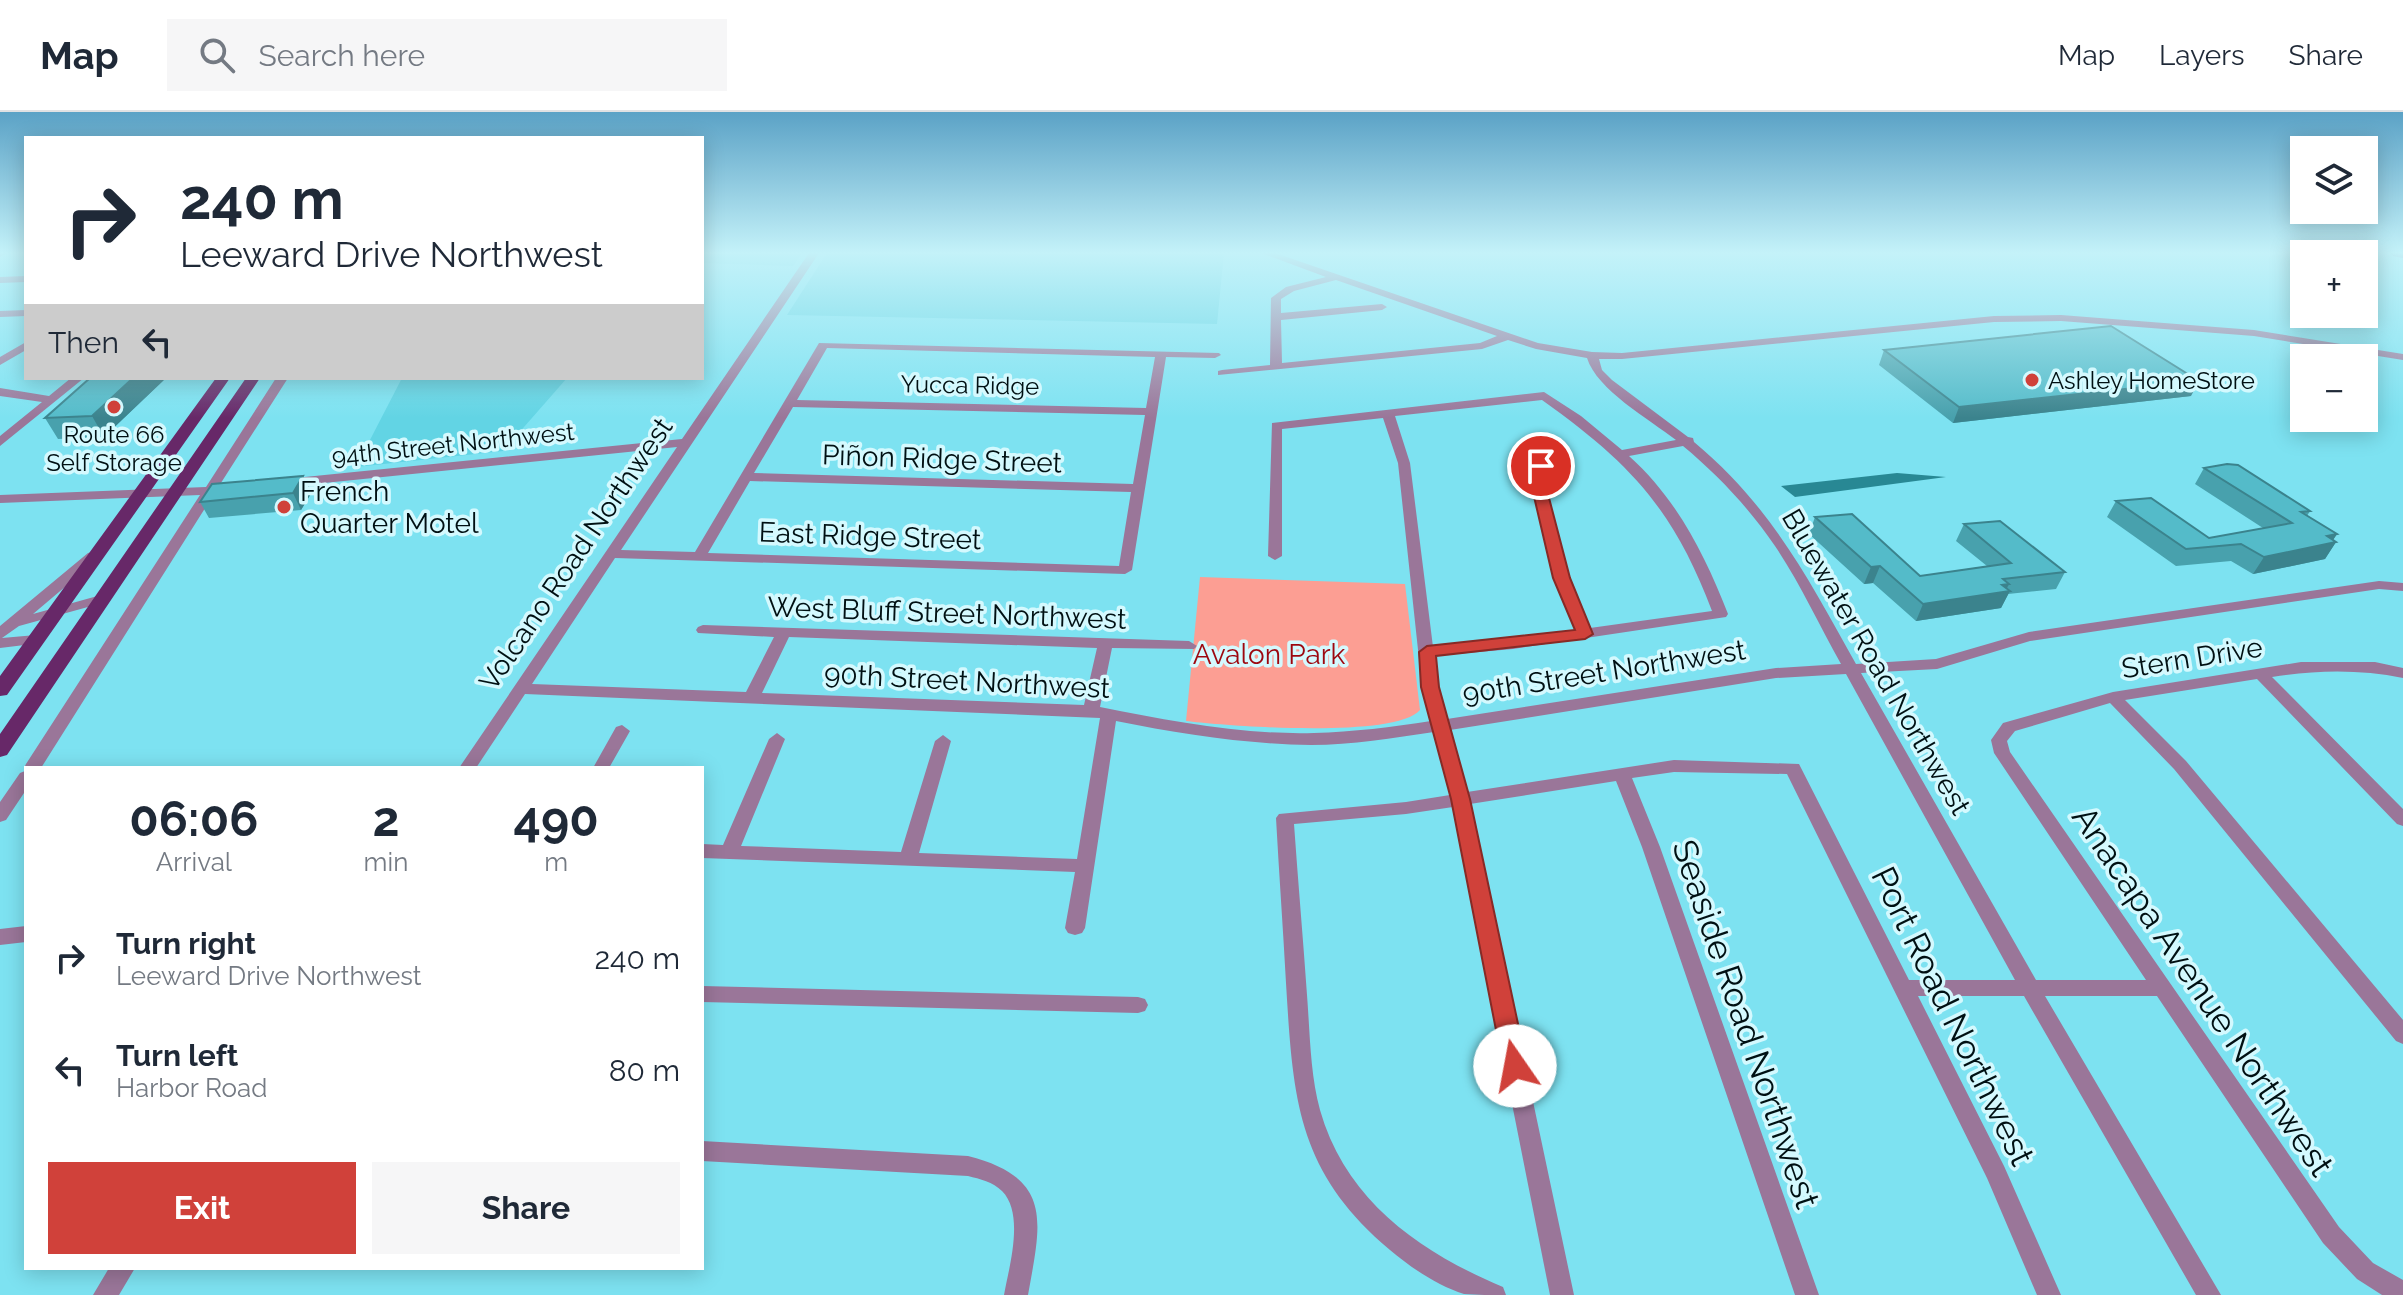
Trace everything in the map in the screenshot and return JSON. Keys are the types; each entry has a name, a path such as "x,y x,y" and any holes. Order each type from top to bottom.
{"main road":[{"path":"0,690 222,380"},
{"path":"0,750 252,380"}],"street":[{"name":"Volcano Road Northwest","path":"468,766 777,308"},
{"path":"1276,308 1276,367"},
{"path":"1276,317 1369,308"},
{"path":"1427,308 1536,346 1592,355 1622,356 1994,319 2061,318 2254,333 2403,357"},
{"path":"0,314 24,313"},
{"path":"1222,373 1482,346 1508,336"},
{"path":"699,557 823,345 1215,355"},
{"path":"0,362 24,346"},
{"path":"1138,488 1161,353"},
{"name":"Bluewater Road Northwest","path":"1592,355 1597,371 1608,382 1689,441 1738,487 1769,526 2029,986 2209,1295"},
{"path":"0,442 76,380"},
{"path":"33,766 281,380"},
{"path":"0,392 52,400"},
{"path":"1275,556 1276,426 1544,396 1620,454 1662,498 1690,537 1721,614 1585,634 1427,652"},
{"name":"Yucca Ridge","path":"789,403 1151,412"},
{"path":"1388,414 1404,463 1430,687 1460,799 1562,1295"},
{"path":"1620,454 1689,441"},
{"name":"94th Street Northwest","path":"270,485 688,442"},
{"path":"1541,466 1536,475 1562,578 1585,634"},
{"name":"Piñon Ridge Street","path":"745,477 1138,488"},
{"path":"0,499 174,494 239,488"},
{"name":"East Ridge Street","path":"612,554 1125,570 1138,488"},
{"path":"0,635 100,549"},
{"name":"90th Street Northwest","path":"521,689 1100,713 1244,737 1312,739 1441,726 1776,673 1937,664 2029,637 2123,621 2367,586 2403,587"},
{"path":"0,635 22,622 101,599"},
{"name":"West Bluff Street Northwest","path":"703,630 1189,646"},
{"path":"751,699 783,634"},
{"path":"0,643 36,640"},
{"path":"1075,928 1085,866 1105,644"},
{"name":"Stern Drive","path":"1999,740 2009,727 2113,697 2301,667 2375,667 2403,673"},
{"path":"2260,673 2403,820"},
{"path":"2113,697 2180,765 2403,1035"},
{"path":"602,766 622,731"},
{"path":"729,852 777,739"},
{"name":"Anacapa Avenue Northwest","path":"1999,740 2002,753 2331,1235 2365,1271 2403,1294"},
{"path":"908,859 943,741"},
{"name":"Port Road Northwest","path":"1622,775 1674,766 1793,768 1996,1173 2049,1295"},
{"path":"1494,1295 1451,1279 1379,1229 1338,1179 1321,1145 1304,1083 1285,818 1374,812 1622,775"},
{"name":"Seaside Road Northwest","path":"1622,775 1651,847 1807,1295"},
{"path":"0,816 24,780"},
{"path":"704,851 1085,866"},
{"path":"0,937 24,934"},
{"path":"1903,988 2160,988"},
{"path":"704,994 1138,1005"},
{"path":"704,1151 987,1169 1008,1178 1023,1199 1027,1226 1017,1285"},
{"path":"105,1295 122,1270"}],"shaded area":[{"path":"791,308 1219,308 1217,324 787,315"},
{"path":"401,380 565,380 503,451 356,467"},
{"path":"1897,473 1946,477 1795,497 1781,486"}],"green space":[{"name":"Avalon Park","path":"1200,577 1405,584 1420,710 1404,719 1346,728 1186,721"}],"building":[{"name":"Ashley HomeStore","path":"2111,326 2199,381 1959,407 1884,350"},
{"path":"88,380 131,380 92,416 45,418"},
{"path":"2238,465 2310,511 2301,512 2337,534 2327,536 2336,542 2264,557 2241,544 2186,549 2116,501 2151,498 2209,538 2292,523 2204,468"},
{"path":"303,476 293,493 200,502 212,484"},
{"path":"1852,514 1920,576 2011,563 1964,524 2000,521 2065,572 2003,579 2009,584 2002,585 2010,591 1923,604 1880,566 1871,567 1815,517"}],"place":[{"name":"Ashley HomeStore","path":"2032,380"},
{"name":"Route 66 Self Storage","path":"114,407"},
{"name":"French Quarter Motel","path":"284,507"}],"route":[{"path":"1515,1066 1460,799 1430,687 1427,652 1585,634 1562,578 1536,475 1541,466"}]}
